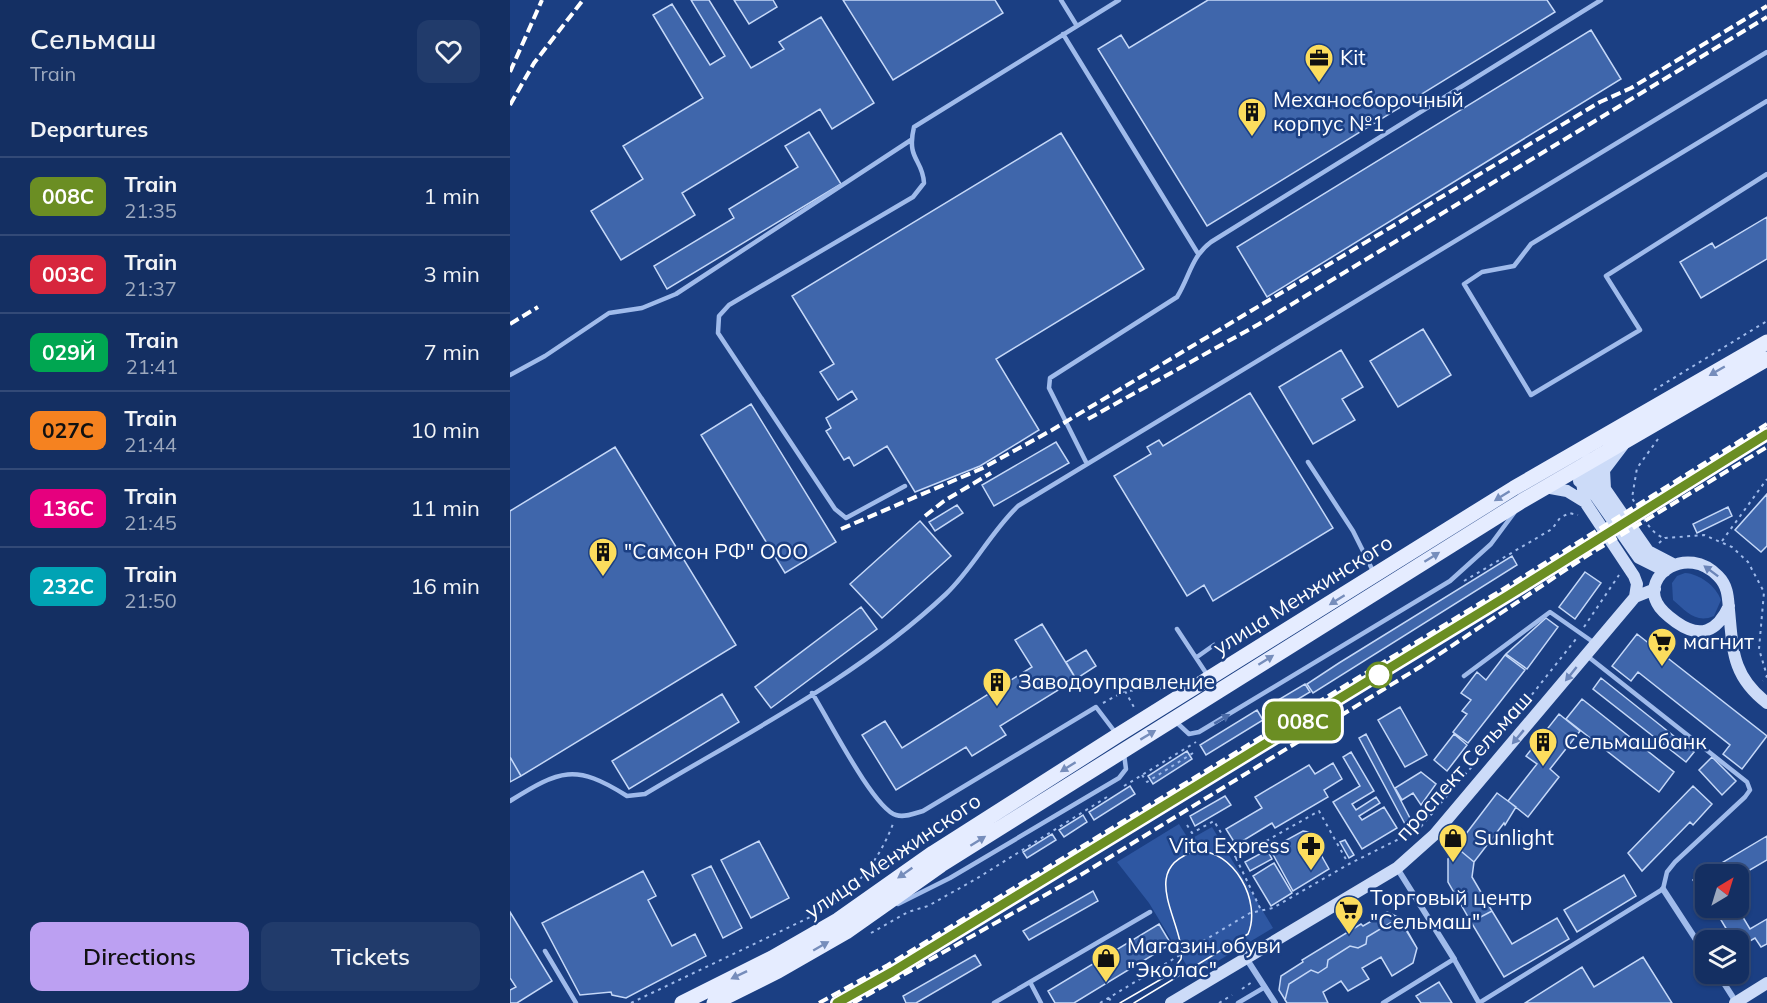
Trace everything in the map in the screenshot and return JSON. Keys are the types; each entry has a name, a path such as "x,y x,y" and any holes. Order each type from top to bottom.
{"main road":[{"name":"улица Менжинского","path":"714,1003 862,930 941,864 1120,743 1174,719 1213,685 1375,576 1611,440 1767,342"},
{"name":"улица Менжинского","path":"682,1003 772,958 838,920 933,853 1522,501 1540,481 1566,474 1586,462 1611,440 1636,433 1767,358"},
{"path":"1636,433 1618,450 1604,470 1605,489 1648,551 1669,567"},
{"path":"1590,498 1596,468 1611,440"},
{"path":"1582,482 1586,462"},
{"path":"1566,474 1582,482 1634,576 1637,584 1635,597"},
{"path":"1540,481 1590,498 1639,558 1669,567 1693,561 1713,571 1727,589 1734,659 1741,677 1767,703"},
{"path":"1635,597 1655,589 1669,567"},
{"path":"1634,576 1655,589"},
{"path":"1655,589 1656,602 1663,611 1679,624 1695,632 1712,630 1724,617 1729,606"},
{"name":"проспект Сельмаш","path":"1171,1003 1397,868 1434,835 1635,597"},
{"path":"1736,1003 1767,983"}],"street":[{"path":"1397,868 1479,1003"},
{"path":"1663,889 1695,938"},
{"path":"1246,958 1275,1003"},
{"path":"1724,984 1736,1003"}],"lane":[{"path":"1061,0 1077,26"},
{"path":"904,486 846,518 834,510 718,333 719,316 729,305 913,197 924,183 924,175 913,156 911,140 915,127 1119,0"},
{"path":"1087,464 1049,388 1050,378 1177,297 1188,281 1197,252 1601,0"},
{"path":"1063,34 1197,252"},
{"path":"510,801 548,777 576,773 603,781 627,796 645,794 879,651 969,570 998,525 1018,506 1767,52"},
{"path":"1767,101 1531,244 1514,266 1482,272 1464,284 1532,395 1640,330 1606,276 1767,174"},
{"path":"510,375 545,356 609,313 642,308 676,294 911,140"},
{"path":"1308,462 1353,531 1375,576"},
{"path":"1174,719 1189,734 1199,732 1450,581 1491,544 1522,501"},
{"path":"1464,676 1550,612 1596,644"},
{"path":"1178,629 1213,685"},
{"path":"1197,657 1214,645"},
{"path":"1479,1003 1663,889 1667,872 1675,862 1750,790 1747,782 1586,655"},
{"path":"812,693 872,793 884,809 897,816 923,811 1096,707 1120,743 1127,760 1126,769 1119,778 862,930"},
{"path":"994,1003 1150,912"},
{"path":"545,951 576,1003"},
{"path":"1383,1003 1454,959"},
{"path":"1030,982 1041,1003"},
{"path":"1238,1003 1265,987"},
{"path":"1394,998 1397,1003"}],"path":[{"path":"1749,332 1751,337"},
{"path":"1659,438 1637,468 1632,498 1651,528 1660,537 1665,538"},
{"path":"1722,541 1767,479"},
{"path":"1460,584 1552,529 1569,513 1582,516"},
{"path":"1100,1003 1250,914 1273,908 1348,864 1419,829 1519,711 1580,633 1618,576 1617,568"},
{"path":"1125,691 1138,714"},
{"path":"1122,787 1203,738"},
{"path":"1142,775 1147,782 1193,753"},
{"path":"862,930 928,906 976,879 1113,793"},
{"path":"1236,858 1319,811 1348,864"},
{"path":"631,1003 825,910 846,895 877,859 897,816"},
{"path":"1187,825 1192,833 1214,820 1262,911"},
{"path":"1219,1003 1258,978"},
{"path":"1109,998 1112,1003"}],"shaded area":[{"path":"1685,573 1702,578 1719,595 1721,600 1714,616 1697,617 1673,600 1672,583 1677,576"},
{"path":"1179,824 1189,840 1212,827 1273,928 1193,976 1149,903 1117,862"}],"building":[{"path":"691,0 709,0 751,68 784,49 779,42 821,17 874,103 832,129 820,109 682,193 695,215 621,260 591,211 643,179 623,146 703,98 653,15 672,4 710,65 725,56"},
{"path":"734,0 773,0 777,7 749,24"},
{"path":"843,0 995,0 1003,13 893,80"},
{"name":"Механосборочный корпус №1","path":"1208,0 1547,0 1555,12 1207,226 1098,49 1121,35 1129,48"},
{"path":"1591,30 1621,79 1267,297 1237,247"},
{"path":"809,132 841,184 667,289 654,266 734,218 729,209 798,167 785,146"},
{"path":"1061,133 1144,269 996,359 1039,430 980,466 915,492 887,446 854,466 849,457 844,460 826,431 831,428 826,418 857,399 852,391 838,400 820,372 834,364 792,296"},
{"path":"1767,217 1767,259 1701,298 1680,262 1712,243 1715,248"},
{"path":"1423,329 1451,375 1398,407 1370,361"},
{"path":"1341,350 1363,387 1342,399 1355,420 1313,444 1279,387"},
{"path":"1250,393 1333,528 1213,601 1204,585 1187,596 1114,476 1151,454 1147,447 1159,440 1163,446"},
{"path":"751,404 836,542 785,573 701,435"},
{"path":"1056,442 1069,463 994,506 982,485"},
{"name":"\"Самсон РФ\" ООО","path":"615,447 736,645 521,776 510,757 510,511"},
{"path":"1767,494 1767,546 1761,552 1735,530"},
{"path":"957,505 963,513 935,531 929,522"},
{"path":"1728,507 1732,516 1697,533 1693,524"},
{"path":"920,521 951,556 882,618 850,584"},
{"path":"1512,556 1517,565 1313,693 1307,684 1339,663"},
{"path":"1585,572 1601,583 1575,619 1559,607"},
{"path":"861,607 877,629 771,708 755,687"},
{"path":"1546,618 1558,627 1527,669 1506,654"},
{"name":"Заводоуправление","path":"1042,624 1076,679 1000,726 1006,735 972,756 966,747 896,790 862,735 885,721 902,748 1032,667 1015,640"},
{"path":"1637,634 1767,736 1742,769 1723,754 1730,745 1638,672 1631,681 1612,666"},
{"path":"1086,650 1096,666 1076,679 1066,662"},
{"path":"1505,655 1525,670 1468,743 1453,732 1467,714 1462,711 1471,700 1461,693 1477,672 1486,680"},
{"path":"1601,678 1694,752 1686,762 1593,689"},
{"path":"1305,684 1310,692 1268,717 1263,709"},
{"path":"722,694 739,722 629,789 612,761"},
{"path":"1582,699 1674,772 1659,792 1566,719"},
{"path":"1400,707 1427,755 1405,767 1378,720"},
{"path":"1257,710 1263,720 1206,755 1200,745"},
{"name":"Сельмашбанк","path":"1559,714 1580,731 1550,769 1559,777 1528,817 1508,801 1537,764 1526,756"},
{"path":"1366,734 1411,820 1405,824 1359,738"},
{"path":"1454,734 1467,745 1447,771 1434,760"},
{"path":"1187,751 1192,759 1153,784 1148,776"},
{"path":"1351,752 1374,791 1352,804 1356,810 1376,797 1380,803 1359,816 1362,820 1384,807 1397,828 1362,849 1333,802 1360,786 1343,757"},
{"path":"510,757 521,776 510,782"},
{"path":"1712,757 1736,781 1722,795 1699,770"},
{"path":"1333,763 1342,779 1324,790 1328,797 1275,828 1272,823 1236,845 1226,829 1262,808 1255,797 1309,765 1315,774"},
{"path":"1421,772 1436,784 1421,805 1413,793 1402,800 1395,788"},
{"path":"1130,786 1135,794 1094,820 1089,812"},
{"path":"1693,786 1712,804 1693,825 1690,822 1642,871 1628,853"},
{"path":"1497,793 1516,807 1505,825 1504,823 1474,862 1456,847"},
{"path":"1225,796 1231,805 1195,826 1190,816"},
{"path":"1083,815 1087,822 1064,837 1059,830"},
{"path":"1303,831 1308,832 1329,869 1293,891 1270,849"},
{"path":"1052,834 1056,840 1027,858 1023,852"},
{"path":"1767,836 1767,860 1749,871 1749,864 1720,864"},
{"path":"1345,840 1354,855 1349,858 1340,842"},
{"path":"759,841 789,898 751,918 721,860"},
{"path":"1456,847 1474,862 1472,877 1492,911 1471,922 1448,882 1448,859"},
{"path":"1267,850 1272,859 1250,871 1245,862"},
{"path":"1274,863 1292,893 1271,906 1253,876"},
{"path":"711,866 742,928 723,938 692,875"},
{"path":"643,871 656,896 648,900 672,946 695,934 706,956 626,998 612,995 611,992 580,995 542,923"},
{"path":"1624,875 1636,896 1577,932 1564,910"},
{"path":"1093,891 1098,901 1029,940 1023,931"},
{"path":"1492,911 1512,944 1557,918 1569,939 1504,977 1471,922"},
{"path":"510,912 552,981 517,1003 510,1003 510,990 516,987 510,978"},
{"path":"1387,912 1398,917 1417,948 1413,963 1392,976 1381,957 1362,968 1369,979 1348,991 1341,981 1323,992 1328,1003 1287,1003 1279,990 1281,976 1303,962 1302,960 1361,924 1363,926"},
{"path":"1743,918 1750,929 1767,919 1767,944 1761,947 1755,938 1749,942 1749,930 1727,930 1721,920"},
{"path":"1390,923 1405,927 1417,948 1413,963 1392,976 1381,957 1362,968 1369,979 1348,991 1341,981 1323,992 1328,1003 1287,1003 1285,1000 1289,984 1311,970 1318,973 1327,967 1328,960 1350,946 1358,948 1366,944 1367,937"},
{"path":"1159,924 1171,944 1074,1003 1055,1003 1048,991"},
{"path":"975,955 981,965 916,1003 906,1003 903,996"},
{"path":"1643,957 1672,1003 1525,1003 1582,967 1594,987"},
{"path":"1439,982 1452,1003 1421,1003 1416,996"}],"tram line":[{"path":"1120,1003 1170,974 1181,959 1181,945 1168,899 1166,884 1169,871 1178,859 1196,851 1210,853 1222,859 1233,868 1248,893 1251,907 1248,934 1134,1003"}],"railway":[{"path":"510,72 542,0"},
{"path":"510,105 534,63 583,0"},
{"path":"841,529 983,468 1052,430 1600,102 1631,88 1767,6"},
{"path":"1088,419 1259,324 1767,17"},
{"path":"510,324 538,307"},
{"path":"819,1003 888,965 1505,588 1767,424"},
{"path":"853,1003 1079,876 1420,667 1588,555 1767,447"},
{"path":"925,516 944,501 991,473"}],"train":[{"name":"008С","path":"837,1003 892,972 1451,631 1767,434"}],"place":[{"name":"Kit","path":"1319,84"},
{"name":"Механосборочный корпус №1","path":"1252,138"},
{"name":"\"Самсон РФ\" ООО","path":"603,578"},
{"name":"магнит","path":"1662,668"},
{"name":"Заводоуправление","path":"997,708"},
{"name":"Сельмашбанк","path":"1543,768"},
{"name":"Sunlight","path":"1453,864"},
{"name":"Vita Express","path":"1311,872"},
{"name":"Торговый центр \"Сельмаш\"","path":"1349,936"},
{"name":"Магазин обуви \"Эколас\"","path":"1106,984"}]}
